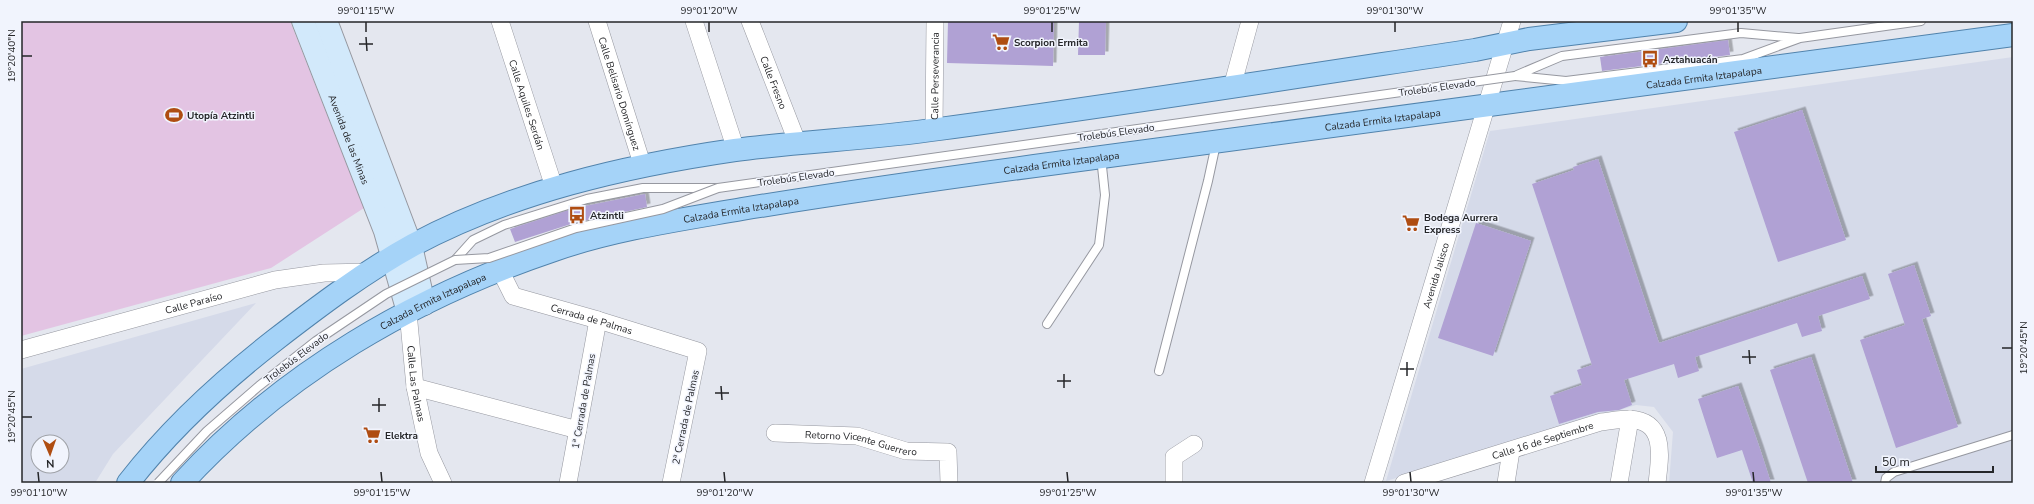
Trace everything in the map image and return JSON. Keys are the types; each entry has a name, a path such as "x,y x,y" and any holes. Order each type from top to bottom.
{"main road":[{"path":"128,483 164,442 228,378 326,301 411,246 500,206 554,187 643,167 736,150 934,130 1232,87 1505,45 1529,39 1676,21"},
{"name":"Calzada Ermita Iztapalapa","path":"182,483 229,435 324,360 366,334 414,315 500,270 556,249 633,228 803,199 1101,156 1486,105 1737,74 2013,35"}],"street":[{"name":"Avenida de las Minas","path":"303,21 385,231 393,258"},
{"name":"Avenida de las Minas","path":"326,21 411,246"},
{"name":"Calle Aquiles Serdán","path":"500,21 554,187"},
{"name":"Calle Belisario Domínguez","path":"597,21 643,167"},
{"path":"694,21 736,150"},
{"name":"Calle Fresno","path":"750,21 798,144"},
{"name":"Calle Perseverancia","path":"934,130 935,21"},
{"path":"1232,87 1250,21"},
{"name":"Avenida Jalisco","path":"1373,483 1512,21"},
{"name":"Calle Las Palmas","path":"411,246 414,315 414,387 429,453 443,483"},
{"name":"Calle Las Palmas","path":"393,258 414,315"},
{"name":"Cerrada de Palmas","path":"500,270 513,296 598,320 698,351"},
{"name":"Calle Paraíso","path":"21,350 275,280 324,273 369,272"},
{"name":"1ª Cerrada de Palmas","path":"568,483 598,320"},
{"name":"2ª Cerrada de Palmas","path":"671,483 698,351"},
{"path":"414,387 578,430"},
{"path":"1619,483 1630,419"},
{"name":"Calle 16 de Septiembre","path":"1404,483 1601,422 1630,419 1648,425 1659,437 1660,456 1657,483"},
{"name":"Retorno Vicente Guerrero","path":"774,433 857,436 906,451 948,452 949,483"},
{"path":"1174,483 1174,457 1194,444"},
{"path":"1506,483 1511,451"}],"lane":[{"name":"Trolebús Elevado","path":"158,483 207,431 259,386 316,341 386,294 455,260 473,240 504,225 587,199 643,188 718,188 1515,76 1566,82 1744,59 1800,38 1921,21"},
{"name":"Trolebús Elevado","path":"1515,76 1562,56 1577,54 1741,33 1800,38"},
{"path":"1159,372 1208,181 1216,141"},
{"path":"1047,324 1099,245 1105,195 1101,156"},
{"name":"Trolebús Elevado","path":"455,260 489,258 576,228 663,209 718,188"},
{"path":"1885,483 1889,474 1894,472 2013,435"}],"shaded area":[{"name":"Utopía Atzintli","path":"21,21 290,21 364,208 271,268 21,336"},
{"path":"2013,57 2013,483 1669,483 1673,432 1654,407 1636,405 1506,446 1386,481 1490,131"},
{"path":"256,303 113,454 95,483 21,483 21,369"}],"building":[{"name":"Scorpion Ermita","path":"948,21 1054,21 1053,66 947,63"},
{"path":"1079,21 1106,21 1105,55 1078,55"},
{"path":"1728,40 1730,55 1602,71 1600,57"},
{"path":"1802,110 1846,240 1778,262 1734,132"},
{"path":"1598,159 1659,343 1862,276 1870,299 1818,316 1822,331 1802,337 1797,323 1695,357 1699,371 1678,378 1674,364 1624,380 1632,405 1619,410 1598,412 1559,424 1550,396 1582,385 1577,370 1592,365 1532,184 1574,170 1573,167"},
{"path":"645,194 647,207 574,223 515,242 510,229 575,208"},
{"path":"1476,223 1531,241 1493,356 1438,338"},
{"path":"1914,265 1931,316 1922,319 1958,427 1896,448 1860,340 1905,325 1888,274"},
{"path":"1811,357 1853,483 1808,483 1770,370"},
{"path":"1738,386 1771,483 1753,483 1742,450 1717,458 1698,399"}],"place":[{"name":"Scorpion Ermita","path":"1001,42"},
{"name":"Aztahuacán","path":"1650,59"},
{"name":"Utopía Atzintli","path":"174,115"},
{"name":"Atzintli","path":"577,215"},
{"name":"Bodega Aurrera Express","path":"1411,223"},
{"name":"Elektra","path":"372,435"}]}
